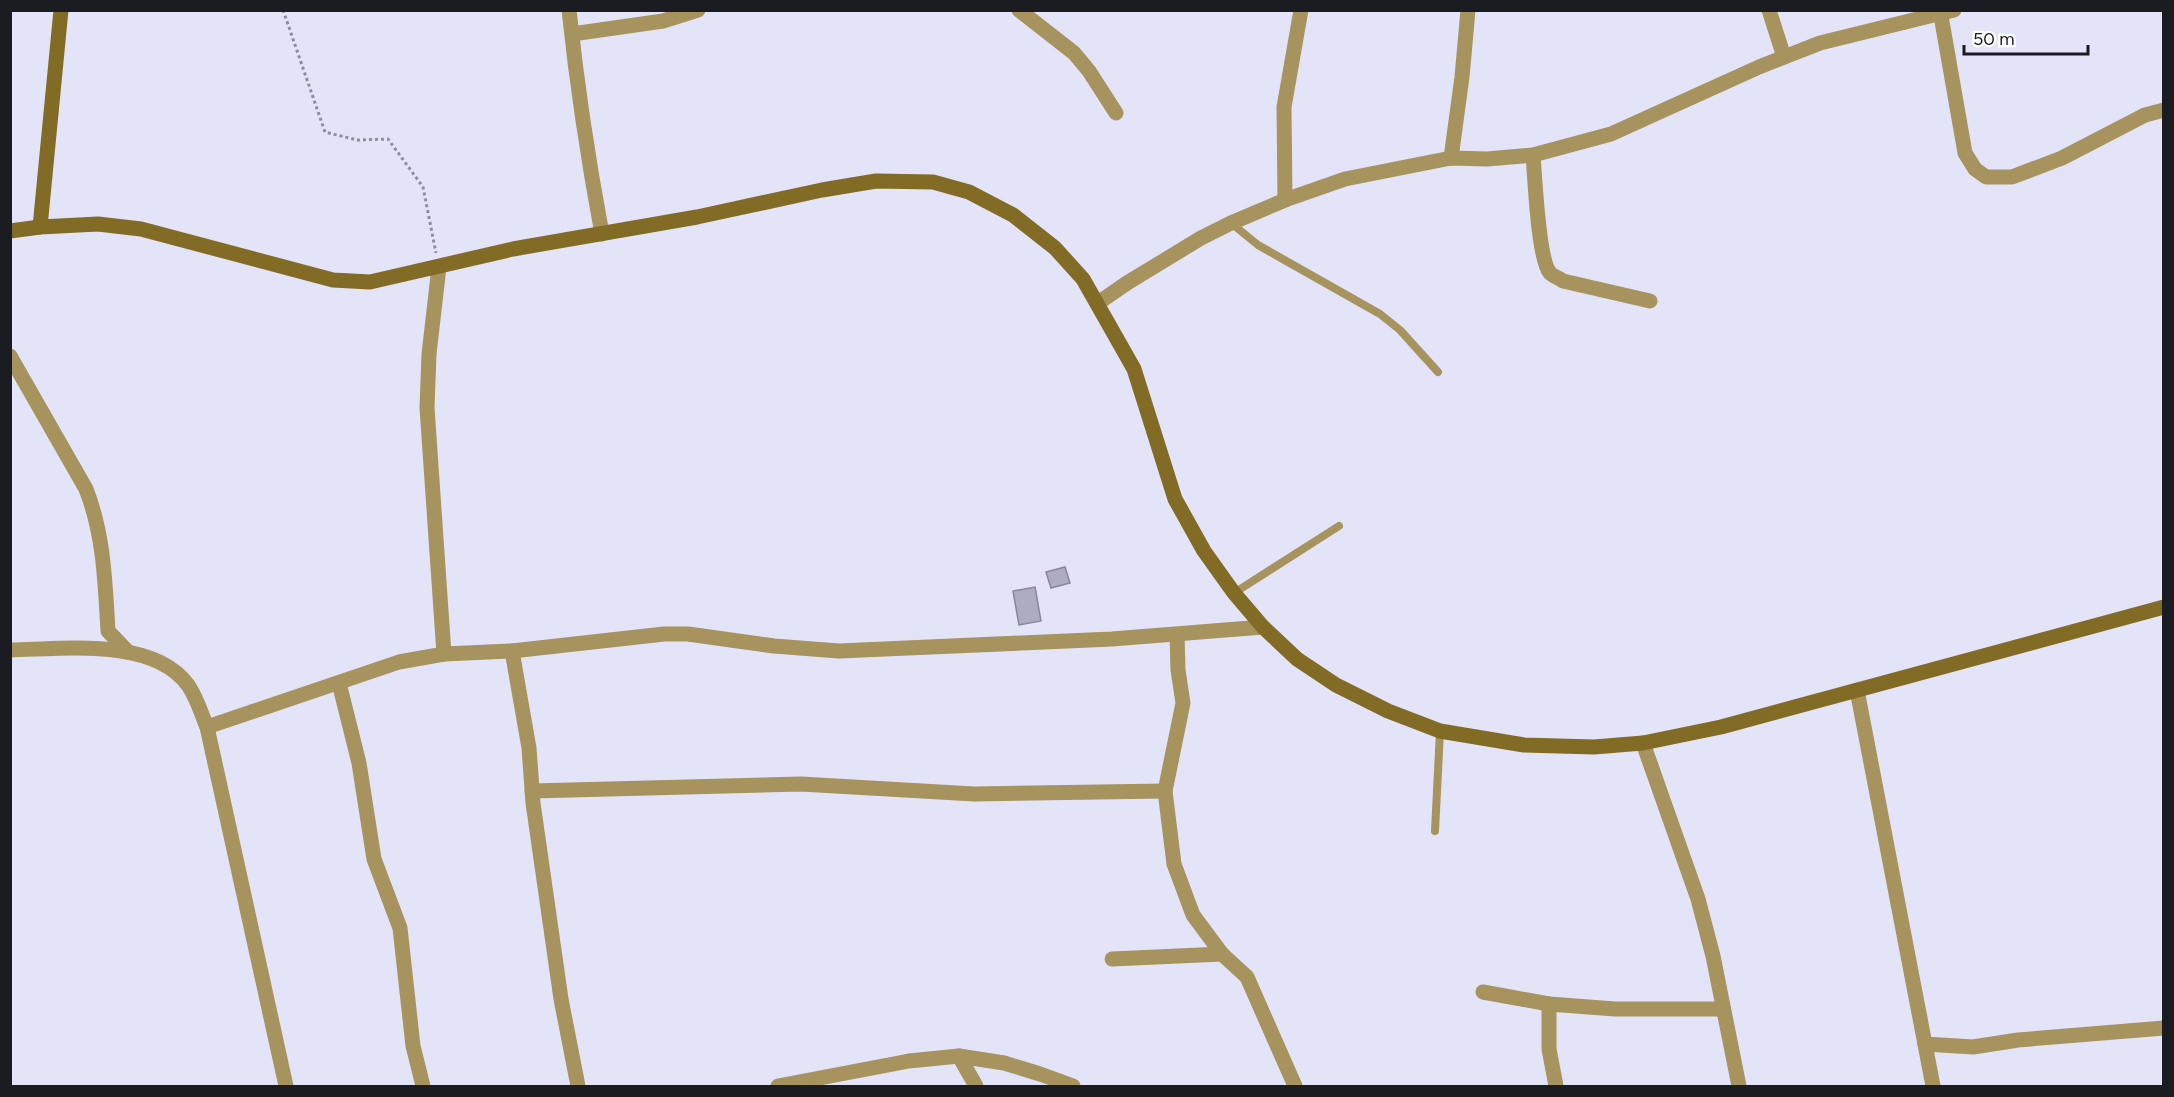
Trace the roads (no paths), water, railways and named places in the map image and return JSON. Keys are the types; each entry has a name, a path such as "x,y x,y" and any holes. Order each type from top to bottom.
{"main road":[{"path":"40,227 61,10"},
{"path":"10,231 98,224 141,229 333,279 370,282 513,249 697,218 811,192 876,181 933,182 969,192 1013,215 1055,248 1083,279 1134,369 1175,499 1204,551 1234,593 1263,627 1297,659 1336,685 1388,711 1440,731 1524,745 1594,747 1643,743 1721,727 2163,607"}],"street":[{"path":"569,10 585,146 602,234"},
{"path":"572,34 663,21 698,10"},
{"path":"1019,10 1074,53 1089,71 1116,113"},
{"path":"1285,200 1284,107 1301,10"},
{"path":"1451,158 1468,10"},
{"path":"1769,10 1784,57"},
{"path":"1098,303 1164,261 1231,223 1285,200 1345,179 1451,158 1487,159 1533,155 1611,134 1820,43 1945,12 1965,153 1975,169 1986,177 2012,177 2062,158 2145,115 2163,110"},
{"path":"1533,155 1541,242 1544,262 1550,273 1563,280 1650,301"},
{"path":"439,267 429,354 427,408 444,654"},
{"path":"10,356 86,489 93,508 103,558 108,631 128,652"},
{"path":"207,727 399,662 444,654 512,651 664,634 688,634 774,646 838,651 1177,635 1263,627"},
{"path":"94,648 108,631"},
{"path":"1177,635 1178,670 1183,703 1165,791 1174,864 1193,915 1222,954 1247,977 1295,1086"},
{"path":"10,650 94,648 128,652 164,663 180,676 197,701 207,727 286,1086"},
{"path":"512,651 529,748 532,791 561,999 578,1086"},
{"path":"339,682 359,763 374,859 400,928 413,1046 423,1086"},
{"path":"1857,690 1933,1086"},
{"path":"1643,743 1698,898 1713,956 1739,1086"},
{"path":"532,791 801,784 974,794 1165,791"},
{"path":"1112,959 1222,954"},
{"path":"1483,992 1549,1004 1615,1009 1722,1010"},
{"path":"1549,1004 1549,1049 1556,1086"},
{"path":"1925,1044 1973,1047 2018,1040 2163,1028"},
{"path":"958,1056 976,1086"},
{"path":"778,1086 909,1061 958,1056 1004,1063 1074,1086"}],"lane":[{"path":"1231,223 1258,245 1380,314 1400,330 1438,372"},
{"path":"1234,593 1339,526"},
{"path":"1435,831 1440,731"}]}
